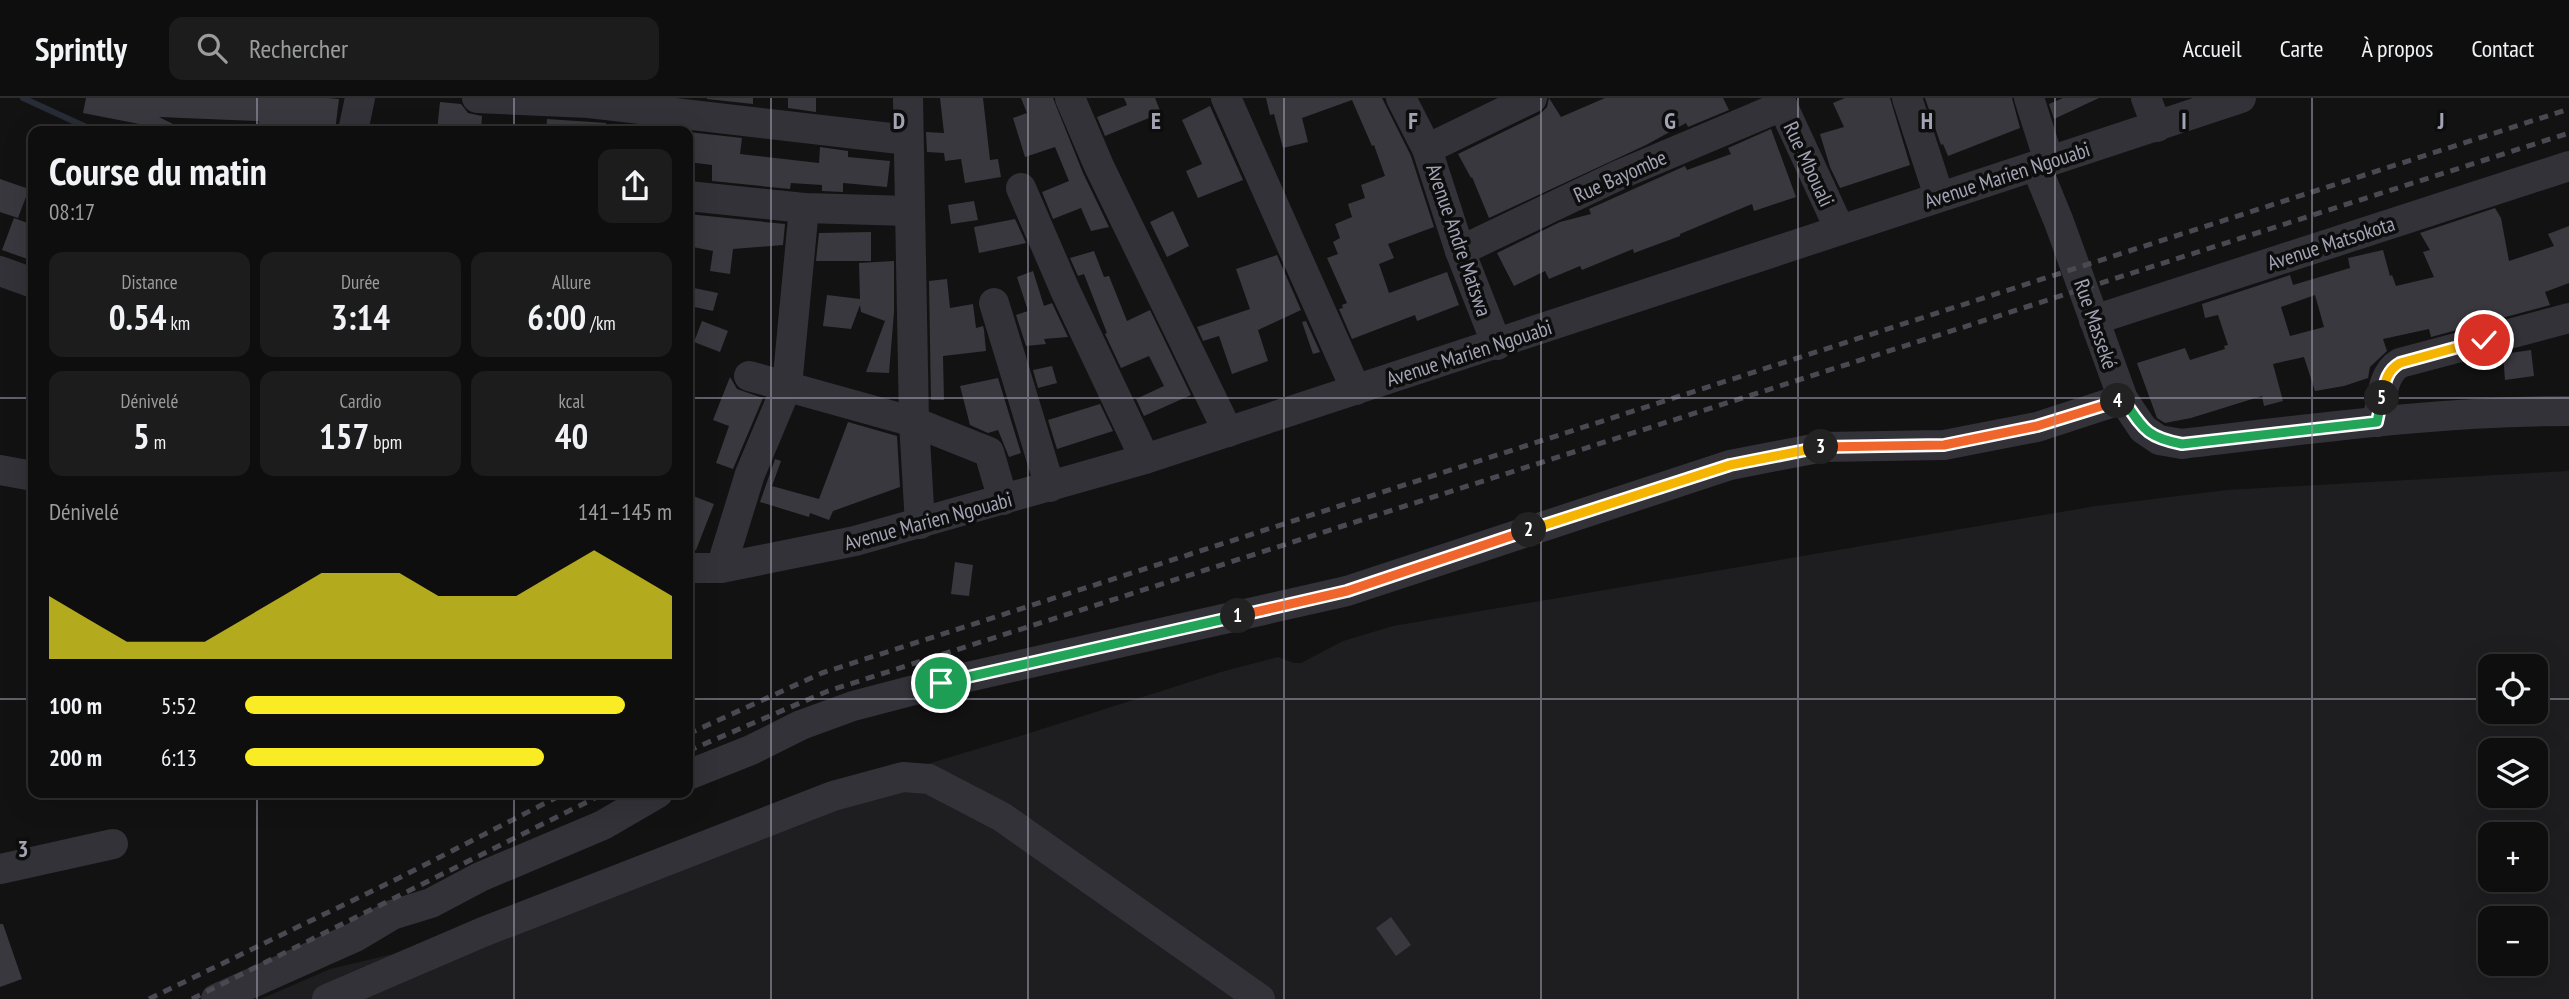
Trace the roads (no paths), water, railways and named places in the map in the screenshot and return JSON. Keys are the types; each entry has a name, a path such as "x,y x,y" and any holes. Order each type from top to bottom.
{"street":[{"path":"355,126 360,98"},
{"path":"477,98 589,103 908,140"},
{"path":"908,98 914,422 920,524"},
{"path":"1070,98 1098,166 1228,432"},
{"path":"1226,98 1356,390"},
{"name":"Avenue Andre Matswa","path":"1401,98 1427,149 1460,251 1497,345"},
{"path":"1427,149 1532,98"},
{"path":"1907,98 1939,196"},
{"name":"Rue Masseké","path":"2029,98 2059,222 2123,399 2143,429 2159,440 2182,444 2377,422 2508,411 2569,411"},
{"path":"2146,98 2157,127"},
{"name":"Avenue Marien Ngouabi","path":"693,568 721,568 830,547 1145,459 2241,98"},
{"name":"Rue Mbouali","path":"1781,102 1840,230"},
{"name":"Rue Bayombe","path":"1460,251 1781,102"},
{"name":"Avenue Matsokota","path":"2094,320 2569,166"},
{"path":"1021,188 1065,290 1145,459"},
{"path":"693,197 804,208 909,211"},
{"path":"721,568 750,474 787,386 804,208"},
{"path":"0,271 28,281"},
{"path":"994,303 1050,486"},
{"path":"2377,422 2387,377 2392,368 2400,363 2569,318"},
{"path":"749,376 914,422 989,452 1003,500"},
{"path":"693,773 751,750 801,725 853,706 941,683 1347,591 1730,465 1823,447 1944,445 2037,426 2123,399"},
{"path":"0,470 28,475"},
{"path":"327,999 483,932 834,796 904,777 929,779 1002,817 1260,999"},
{"path":"216,999 355,937 392,915 431,903 480,877 603,825 649,798"},
{"path":"0,869 113,844"}],"waterway":[{"path":"23,98 84,126"}],"railway":[{"path":"693,732 822,673 2569,109"},
{"path":"693,749 828,691 2569,133"},
{"path":"149,999 399,878 555,798"},
{"path":"192,999 595,798"}]}
